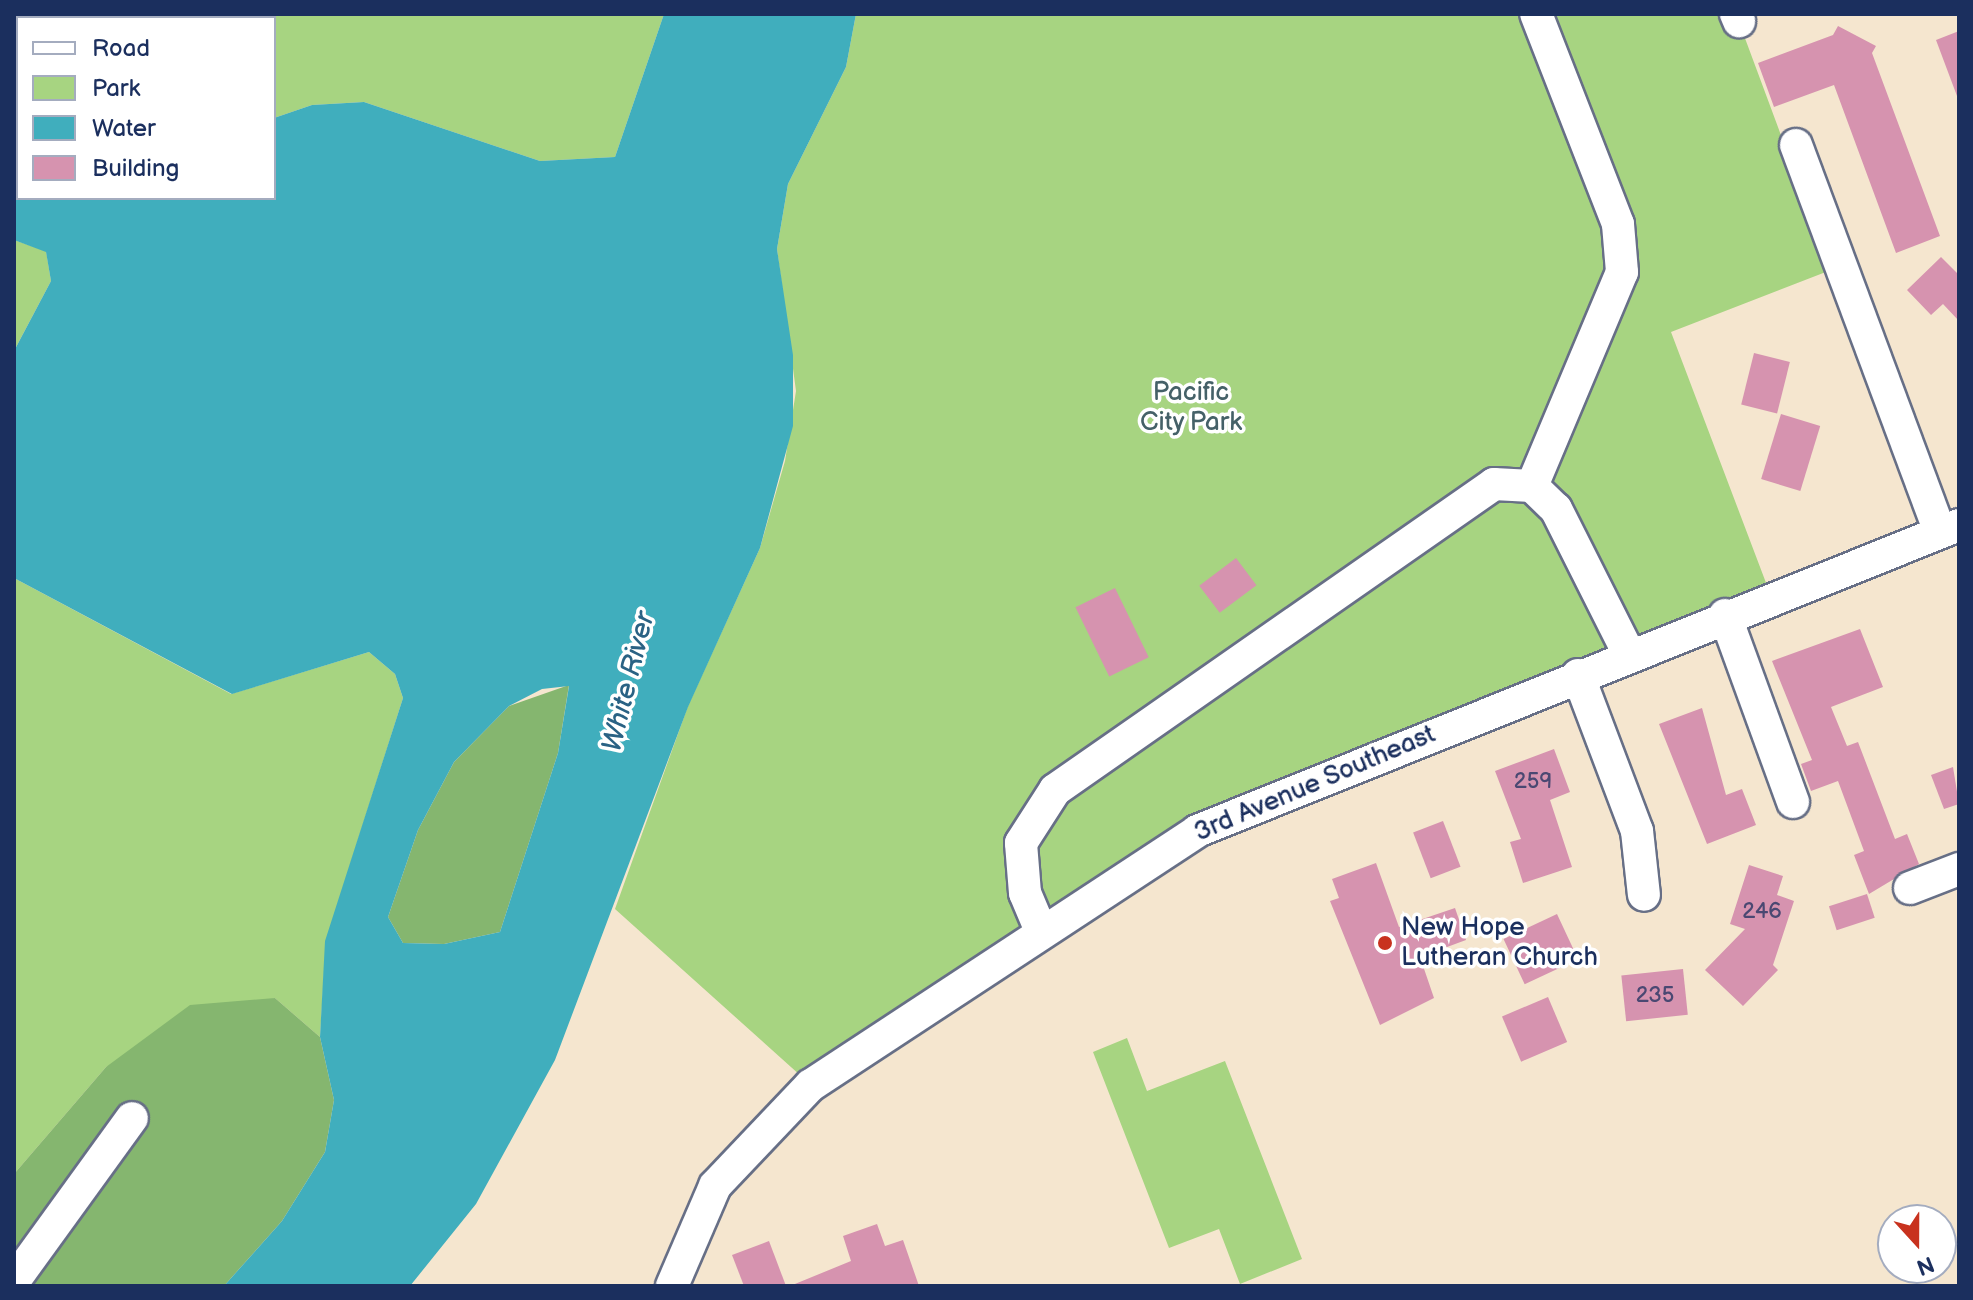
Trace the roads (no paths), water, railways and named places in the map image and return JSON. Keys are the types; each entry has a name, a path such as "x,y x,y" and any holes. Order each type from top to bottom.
{"street":[{"path":"1532,486 1620,286 1623,260 1618,224 1536,14"},
{"path":"1796,145 1950,529"},
{"path":"1041,931 1025,893 1021,843 1055,790 1494,484 1532,486 1566,525 1629,654"},
{"name":"3rd Avenue Southeast","path":"672,1286 715,1186 764,1129 869,1042 1197,831 1725,615 1950,529"},
{"path":"1725,615 1793,802"},
{"path":"1578,675 1637,831 1644,895"},
{"path":"1910,888 1959,869"},
{"path":"14,1281 132,1118"}],"water":[{"name":"White River","path":"664,14 856,14 846,67 788,184 777,249 793,355 793,426 760,548 688,707 555,1060 476,1204 410,1286 224,1286 282,1221 325,1152 334,1100 320,1037 325,941 403,698 395,674 369,652 232,694 14,578 14,351 51,281 46,252 14,240 14,163 16,200 276,200 276,117 312,105 364,102 540,161 615,157","holes":["569,686 558,753 500,932 444,944 403,943 388,917 418,830 454,762 509,706 542,689"]}],"place":[{"name":"New Hope Lutheran Church","path":"1385,943"}],"park label":[{"name":"Pacific City Park","path":"1191,408"}]}
